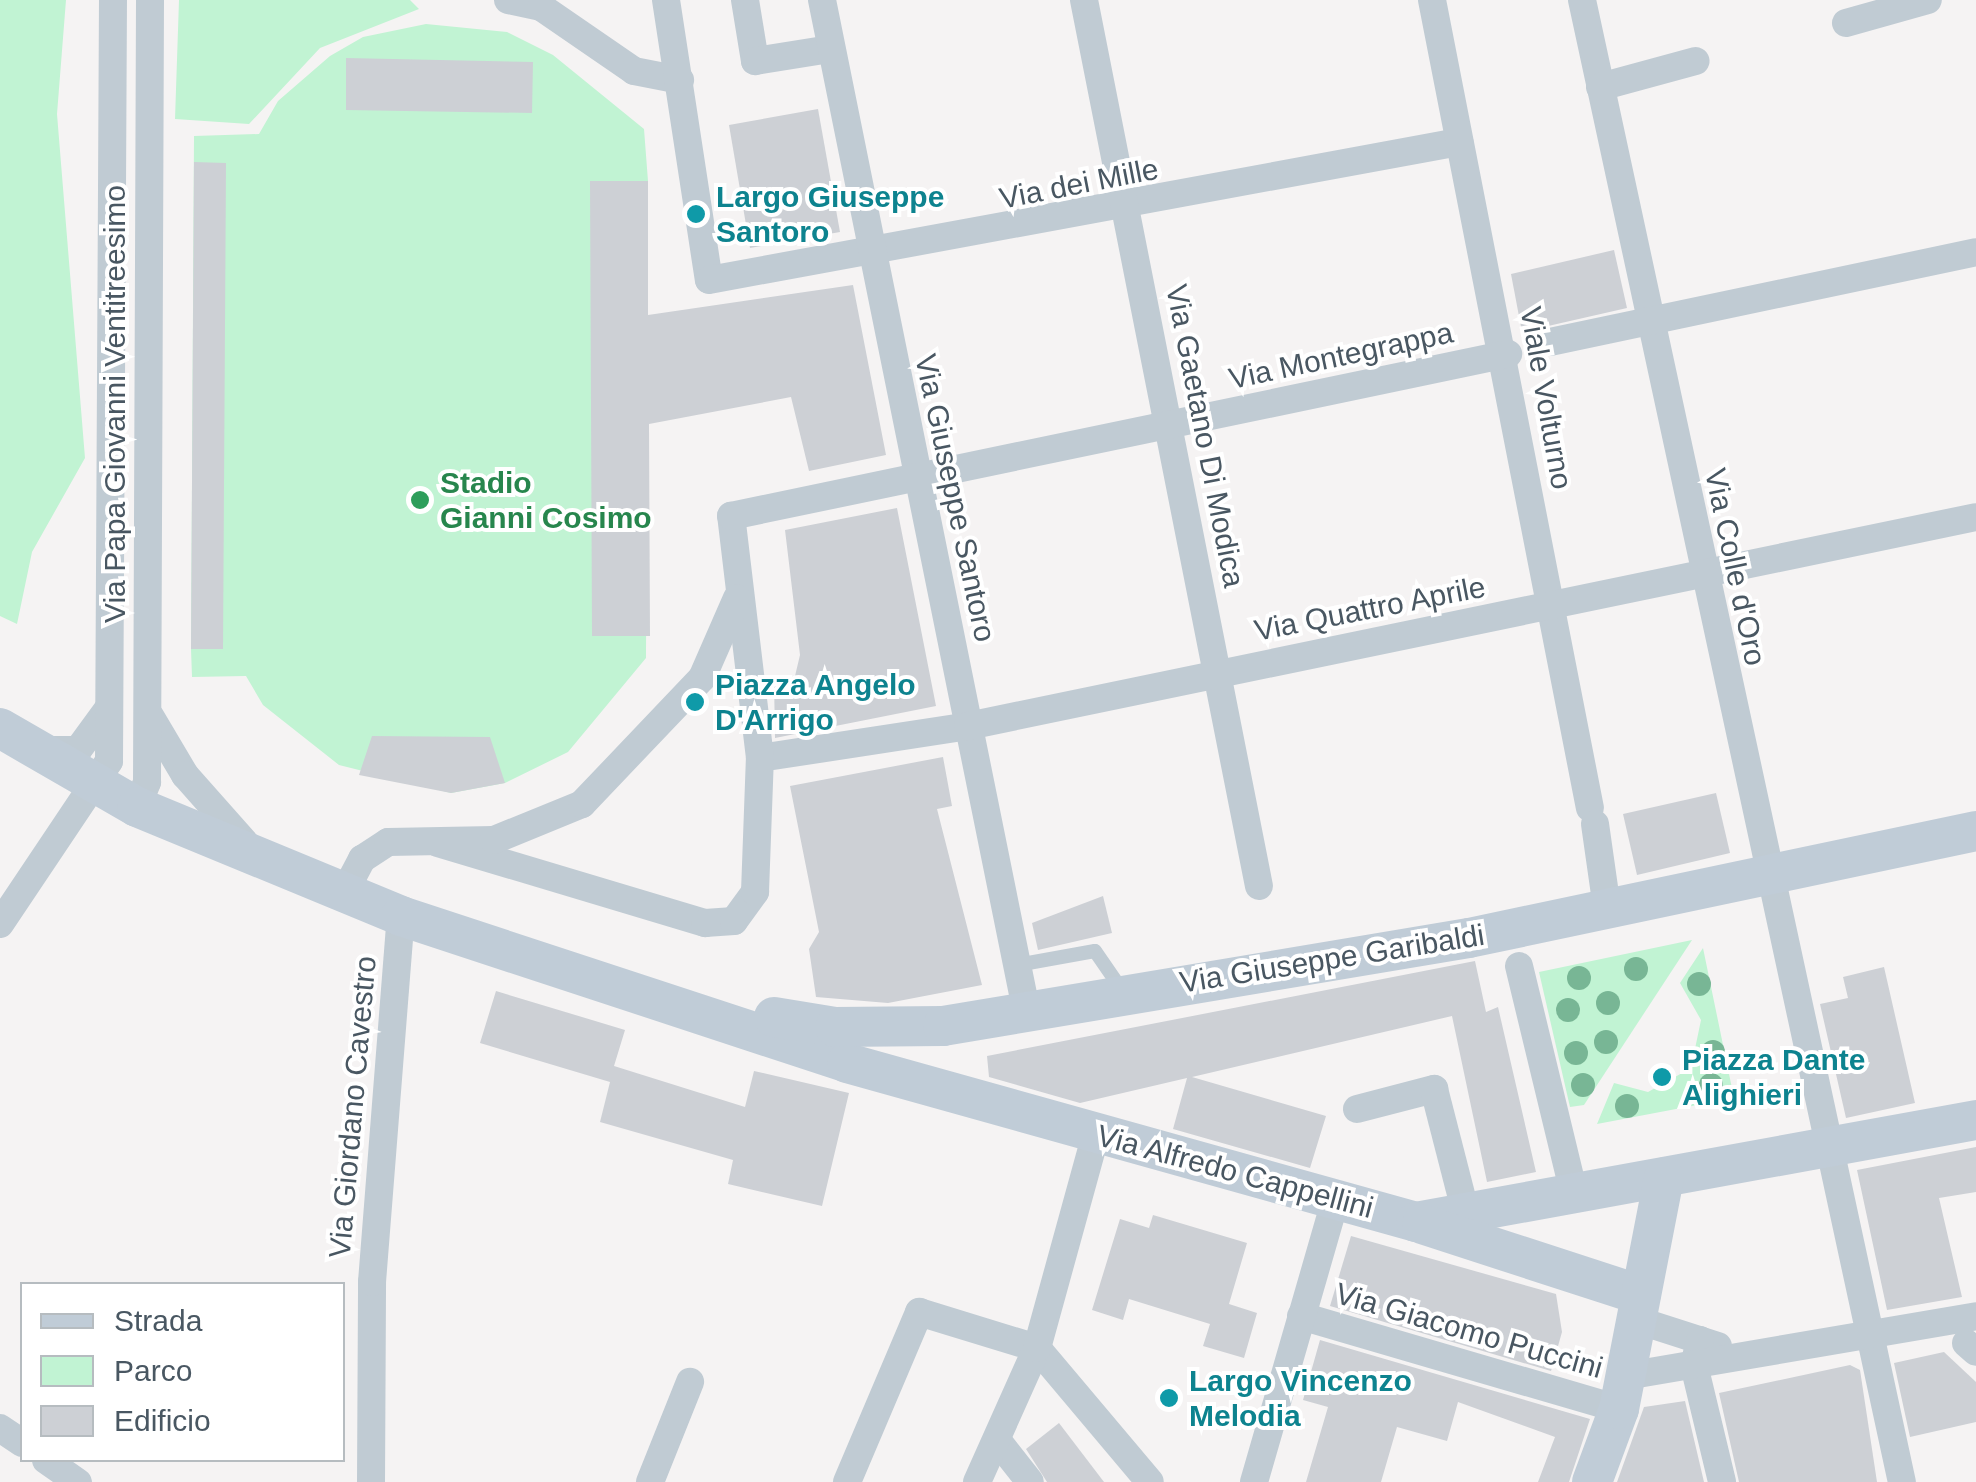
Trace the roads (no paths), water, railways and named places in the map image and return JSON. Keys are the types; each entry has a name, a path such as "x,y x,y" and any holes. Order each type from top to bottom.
{"main road":[{"path":"14,738 137,807 342,895 683,1004"},
{"name":"Via Giuseppe Garibaldi","path":"683,1004 835,1027 943,1026 1608,908 1976,832"},
{"name":"Via Alfredo Cappellini","path":"683,1004 930,1086 1416,1222 1824,1147"},
{"path":"930,1086 943,1026"},
{"path":"1824,1147 1976,1120"},
{"path":"1592,1482 1622,1393 1664,1177"},
{"path":"1416,1222 1639,1308"}],"street":[{"name":"Via Papa Giovanni Ventitreesimo","path":"0,924 109,761 113,0"},
{"name":"Via Papa Giovanni Ventitreesimo","path":"137,807 147,782 150,0"},
{"path":"508,0 541,8 634,71 680,80 666,0"},
{"path":"745,0 754,61 830,49"},
{"name":"Via Giuseppe Santoro","path":"822,0 1026,1009"},
{"name":"Via Gaetano Di Modica","path":"1084,0 1220,673 1259,886"},
{"name":"Viale Volturno","path":"1432,0 1459,142 1508,354 1549,606 1608,908"},
{"name":"Via Colle d'Oro","path":"1582,0 1824,1147 1868,1337"},
{"path":"1846,22 1928,0"},
{"path":"1600,87 1696,61"},
{"name":"Via dei Mille","path":"680,80 709,280 1125,210 1459,142"},
{"path":"1550,342 1976,252"},
{"name":"Via Montegrappa","path":"739,592 731,516 918,473 1508,354"},
{"name":"Via Quattro Aprile","path":"768,757 968,726 1976,517"},
{"path":"438,843 724,924 742,916 755,892 768,757 739,592"},
{"path":"342,895 373,848 540,828 622,772 702,678 739,592"},
{"path":"14,738 78,750 111,703"},
{"path":"146,708 185,775 265,863"},
{"name":"Via Giordano Cavestro","path":"371,1482 372,1282 401,916"},
{"path":"1520,966 1558,1196"},
{"path":"1357,1108 1434,1089 1466,1214"},
{"path":"977,1482 1037,1348 1096,1134"},
{"path":"1254,1482 1336,1201"},
{"path":"1639,1308 1698,1364 1722,1482"},
{"path":"848,1482 919,1312 1037,1348 1150,1482"},
{"name":"Via Giacomo Puccini","path":"1302,1316 1622,1393"},
{"path":"1622,1393 1698,1364 1743,1354 1868,1337 1976,1316"},
{"path":"1868,1337 1902,1482"},
{"path":"650,1482 690,1382"},
{"path":"997,1440 1030,1482"},
{"path":"49,1462 78,1482"}],"lane":[{"path":"1017,965 1095,950 1124,994"}],"place":[{"name":"Largo Giuseppe Santoro","path":"696,214"},
{"name":"Stadio Gianni Cosimo","path":"420,500"},
{"name":"Piazza Angelo D'Arrigo","path":"695,702"},
{"name":"Piazza Dante Alighieri","path":"1662,1077"},
{"name":"Largo Vincenzo Melodia","path":"1169,1398"}]}
